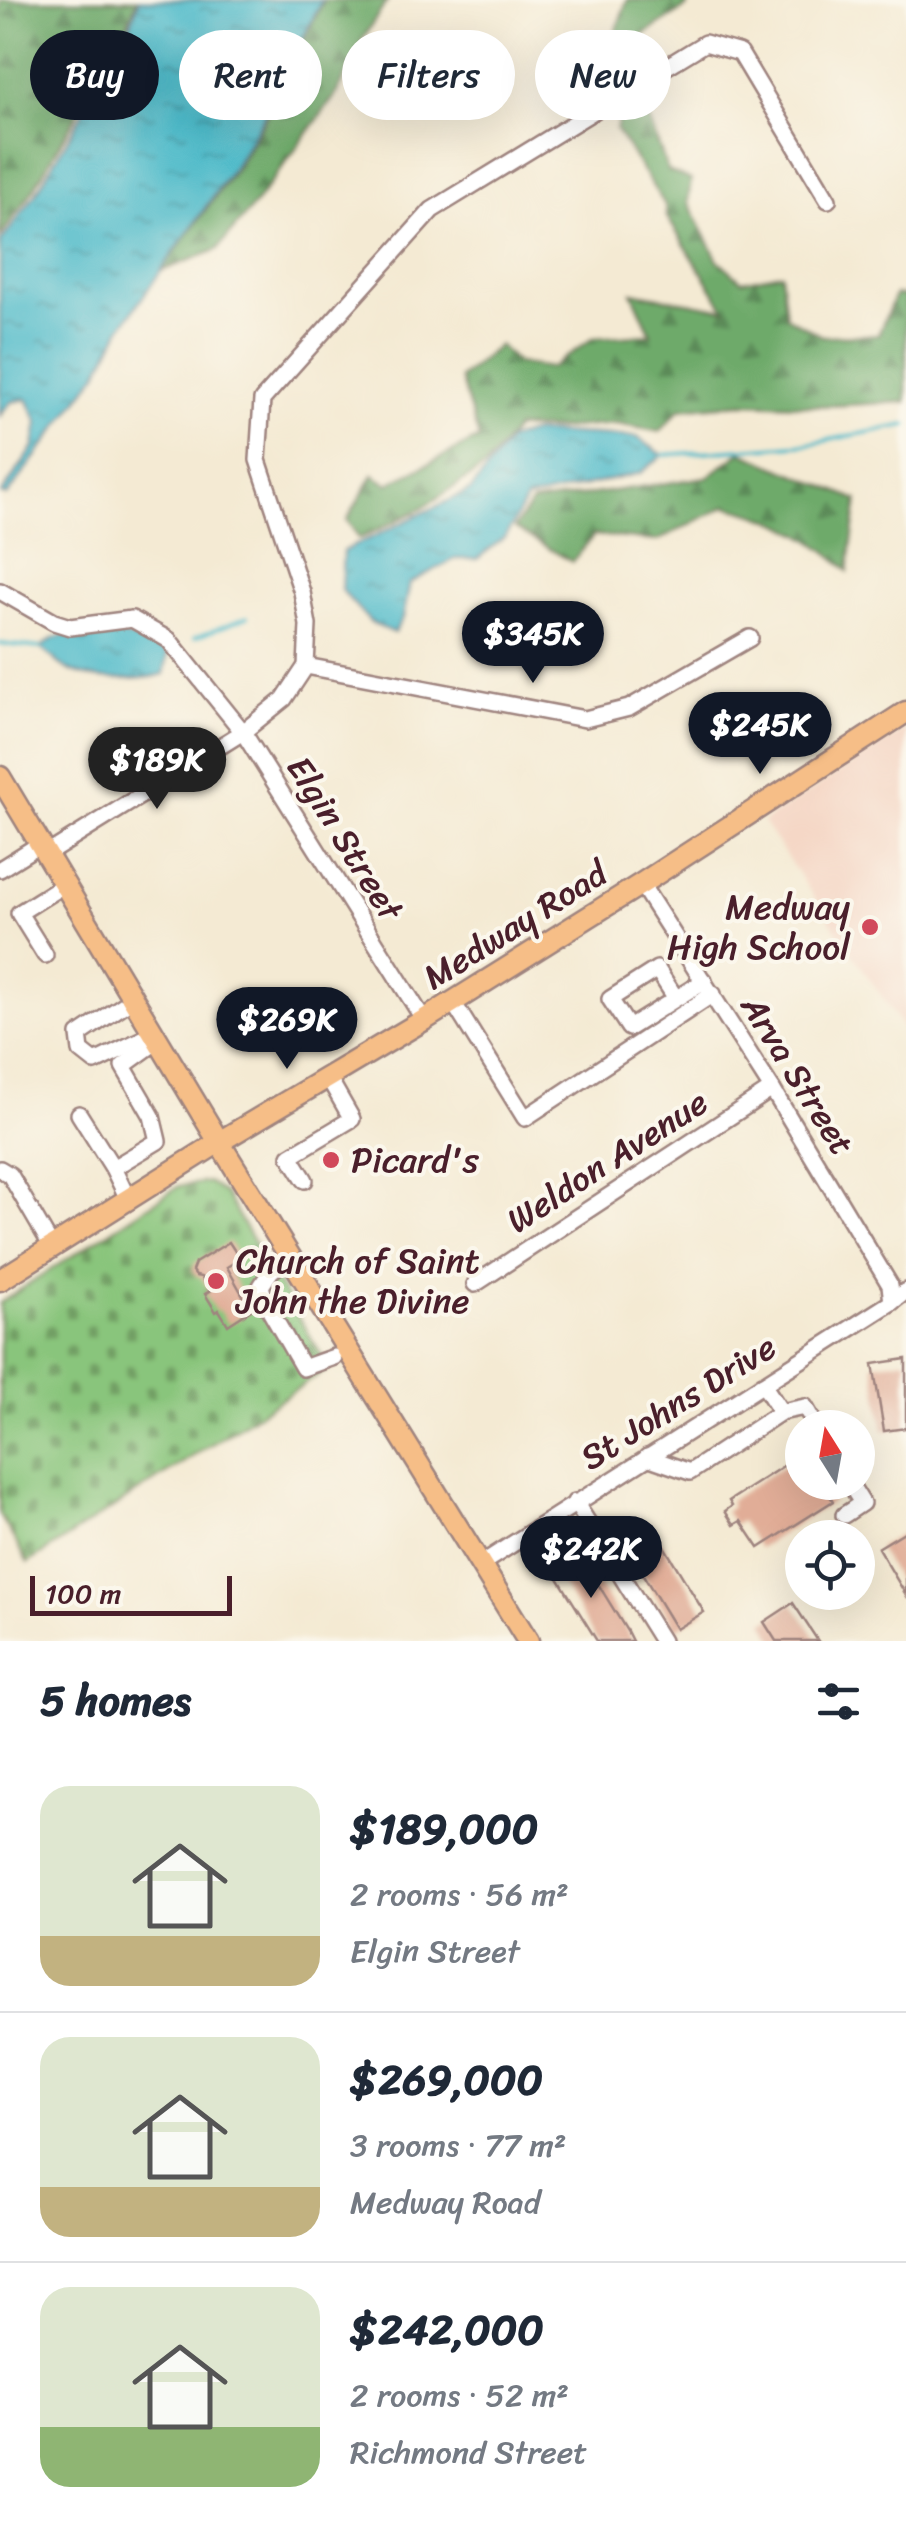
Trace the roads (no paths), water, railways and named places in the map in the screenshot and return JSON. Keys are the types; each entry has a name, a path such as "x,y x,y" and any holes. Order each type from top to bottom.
{"main road":[{"name":"Medway Road","path":"0,1280 219,1142 453,1002 906,712"},
{"path":"0,777 219,1142 528,1641"}],"street":[{"path":"0,591 70,627 132,620 169,640 243,732 284,699 306,666 308,625 302,592 258,460 262,400 432,210 705,43 740,53 828,200"},
{"path":"306,666 585,719 629,708 750,638"},
{"name":"Elgin Street","path":"0,869 43,849 243,732 424,1020"},
{"path":"45,956 19,913 65,884"},
{"name":"Arva Street","path":"641,884 772,1089 890,1285 892,1302"},
{"path":"676,998 708,988"},
{"path":"453,1002 525,1118 708,988"},
{"path":"134,998 79,1035 81,1051 95,1062 157,1036"},
{"path":"113,1168 158,1140 152,1116 122,1066 157,1036"},
{"path":"306,1180 290,1156 352,1119 328,1077"},
{"name":"Weldon Avenue","path":"476,1284 772,1089"},
{"path":"79,1114 128,1199"},
{"path":"0,1169 10,1175 52,1247"},
{"path":"291,1256 260,1286 266,1304 303,1368 334,1358"},
{"name":"St Johns Drive","path":"481,1564 906,1291"},
{"path":"763,1384 780,1412"},
{"path":"647,1457 690,1472 785,1411"},
{"path":"844,1516 862,1504 860,1500"},
{"path":"575,1502 662,1641"}],"water":[{"path":"139,0 322,0 307,30 179,30 179,120 262,120 121,328 98,373 7,496 1,494 34,447 38,422 27,399 11,402 0,416 0,243 36,193 78,120 159,120 159,30 129,30"},
{"path":"534,432 637,437 663,455 640,473 526,500 505,537 477,559 455,559 410,583 403,618 394,633 371,623 341,590 343,551 471,490 510,439"},
{"path":"118,634 159,645 168,655 164,674 129,679 88,676 67,669 41,648 66,635"}],"waterway":[{"path":"663,455 808,444 906,425"},
{"path":"194,638 247,617"},
{"path":"0,644 41,648"}],"place":[{"name":"Medway High School","path":"870,927"},
{"name":"Picard's","path":"331,1160"},
{"name":"Church of Saint John the Divine","path":"216,1281"}]}
